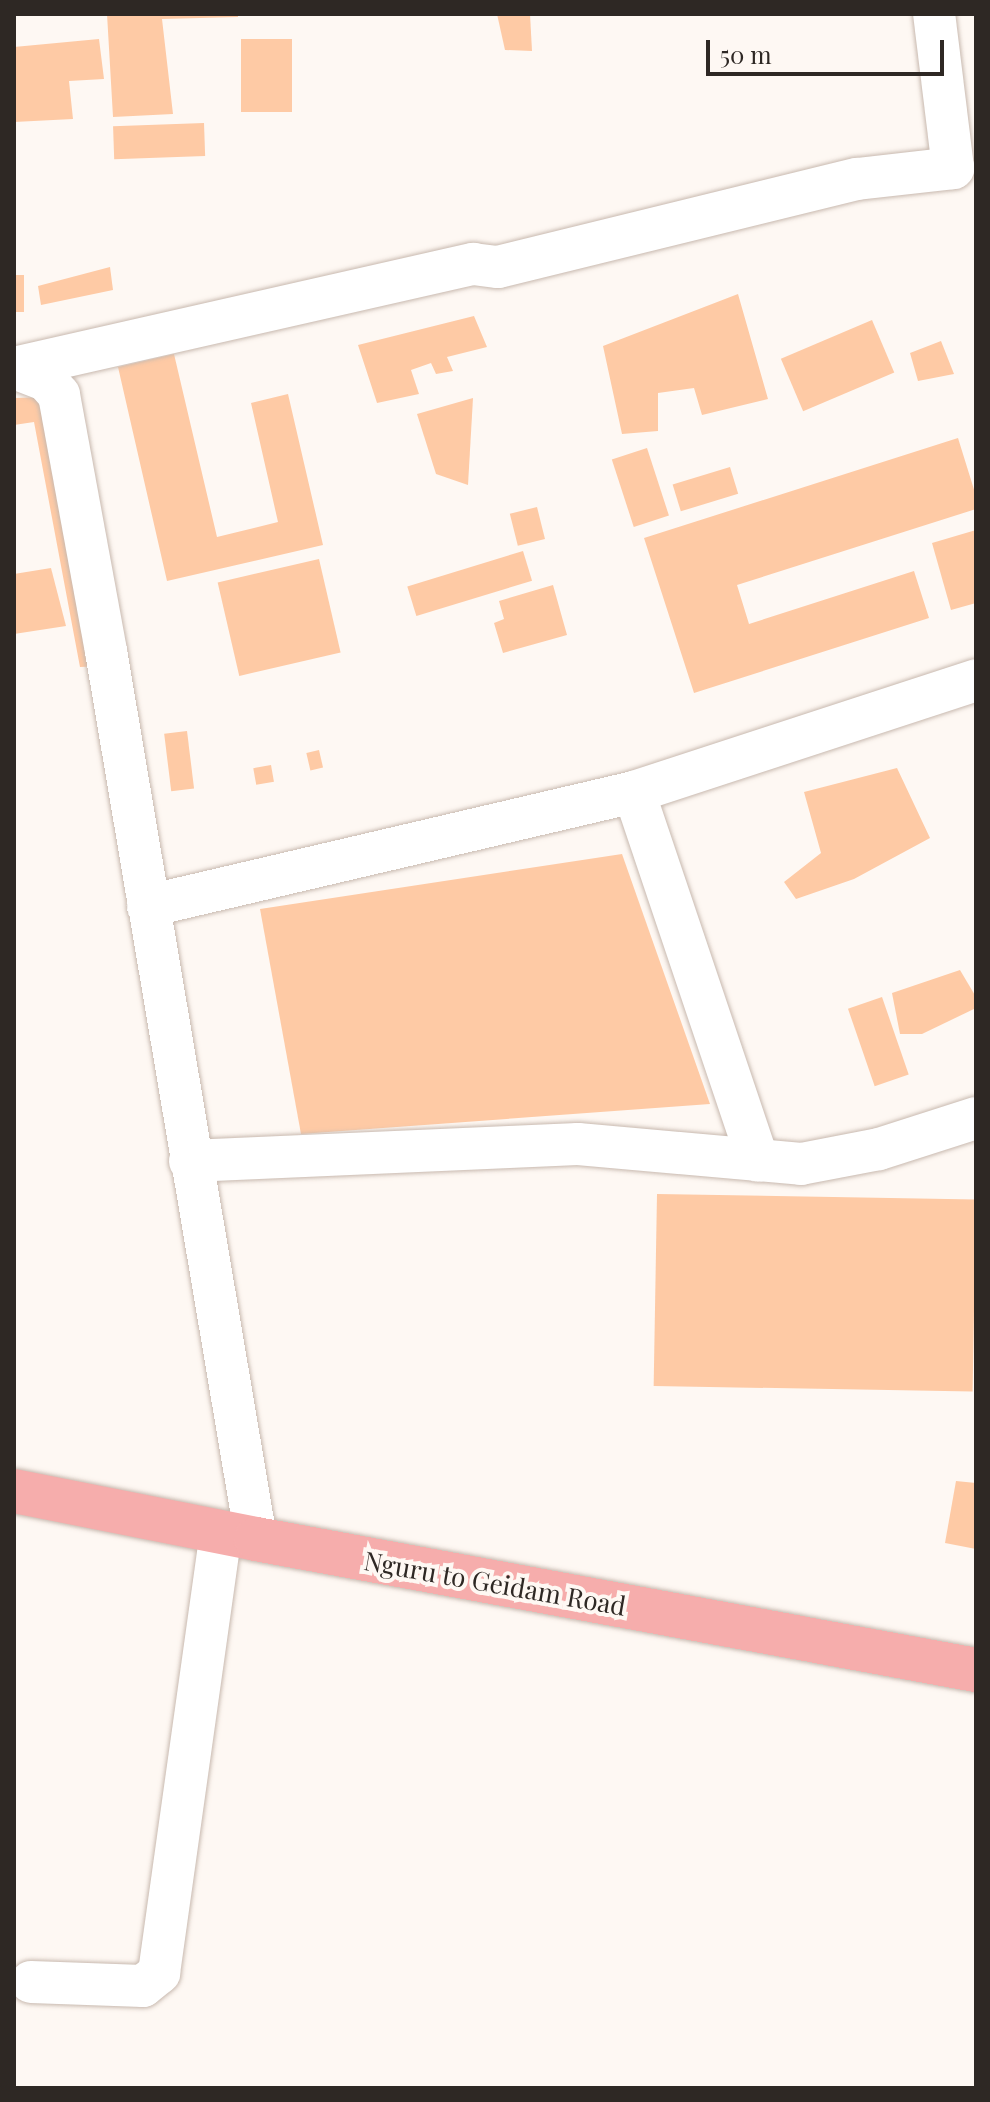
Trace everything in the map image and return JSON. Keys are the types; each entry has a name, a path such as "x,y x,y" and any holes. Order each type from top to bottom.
{"main road":[{"name":"Nguru to Geidam Road","path":"14,1491 238,1536 976,1670"}],"street":[{"path":"14,368 473,264 498,267 857,179 953,168 934,14"},
{"path":"14,368 46,380 59,395 190,1161 238,1536 159,1973 143,1986 31,1982"},
{"path":"148,906 634,792 976,680"},
{"path":"634,792 758,1161"},
{"path":"190,1161 578,1144 801,1164 879,1149 976,1118"}],"building":[{"path":"107,14 238,14 238,17 162,19 173,114 113,117"},
{"path":"497,14 530,14 532,51 505,50"},
{"path":"99,39 104,79 69,81 73,119 14,122 14,47"},
{"path":"241,39 292,39 292,112 241,112"},
{"path":"204,123 205,156 114,159 113,126"},
{"path":"110,267 113,290 41,305 38,286"},
{"path":"14,275 24,275 24,312 14,312"},
{"path":"738,294 768,399 702,415 694,388 658,393 658,431 622,434 603,346"},
{"path":"474,316 487,347 447,357 453,371 436,374 431,363 411,370 419,394 377,403 358,345"},
{"path":"872,320 894,372 803,411 781,359"},
{"path":"941,341 954,374 918,381 910,353"},
{"path":"174,354 217,537 278,522 251,403 288,394 323,545 167,581 118,367"},
{"path":"49,397 108,666 80,667 34,422 14,425 14,398"},
{"path":"473,398 468,485 436,474 417,414"},
{"path":"958,438 976,496 976,509 737,585 749,624 914,571 929,618 694,693 644,538"},
{"path":"647,448 669,516 634,527 612,459"},
{"path":"730,467 738,494 681,511 673,485"},
{"path":"537,507 545,539 518,546 510,514"},
{"path":"976,530 976,603 951,610 932,543"},
{"path":"523,551 532,581 416,616 407,586"},
{"path":"319,559 341,653 239,676 218,582"},
{"path":"51,568 66,626 14,634 14,574"},
{"path":"553,585 567,635 503,653 494,623 504,619 499,601"},
{"path":"187,731 194,789 171,791 164,734"},
{"path":"319,750 323,768 310,770 306,753"},
{"path":"271,765 274,782 256,785 253,768"},
{"path":"897,768 930,838 854,879 796,899 784,882 821,853 804,792"},
{"path":"622,854 710,1104 301,1134 260,909"},
{"path":"960,970 976,997 976,1008 922,1034 900,1034 892,993"},
{"path":"882,997 909,1075 875,1086 848,1009"},
{"path":"657,1194 976,1200 973,1392 654,1386"},
{"path":"956,1481 976,1483 976,1549 945,1543"}]}
